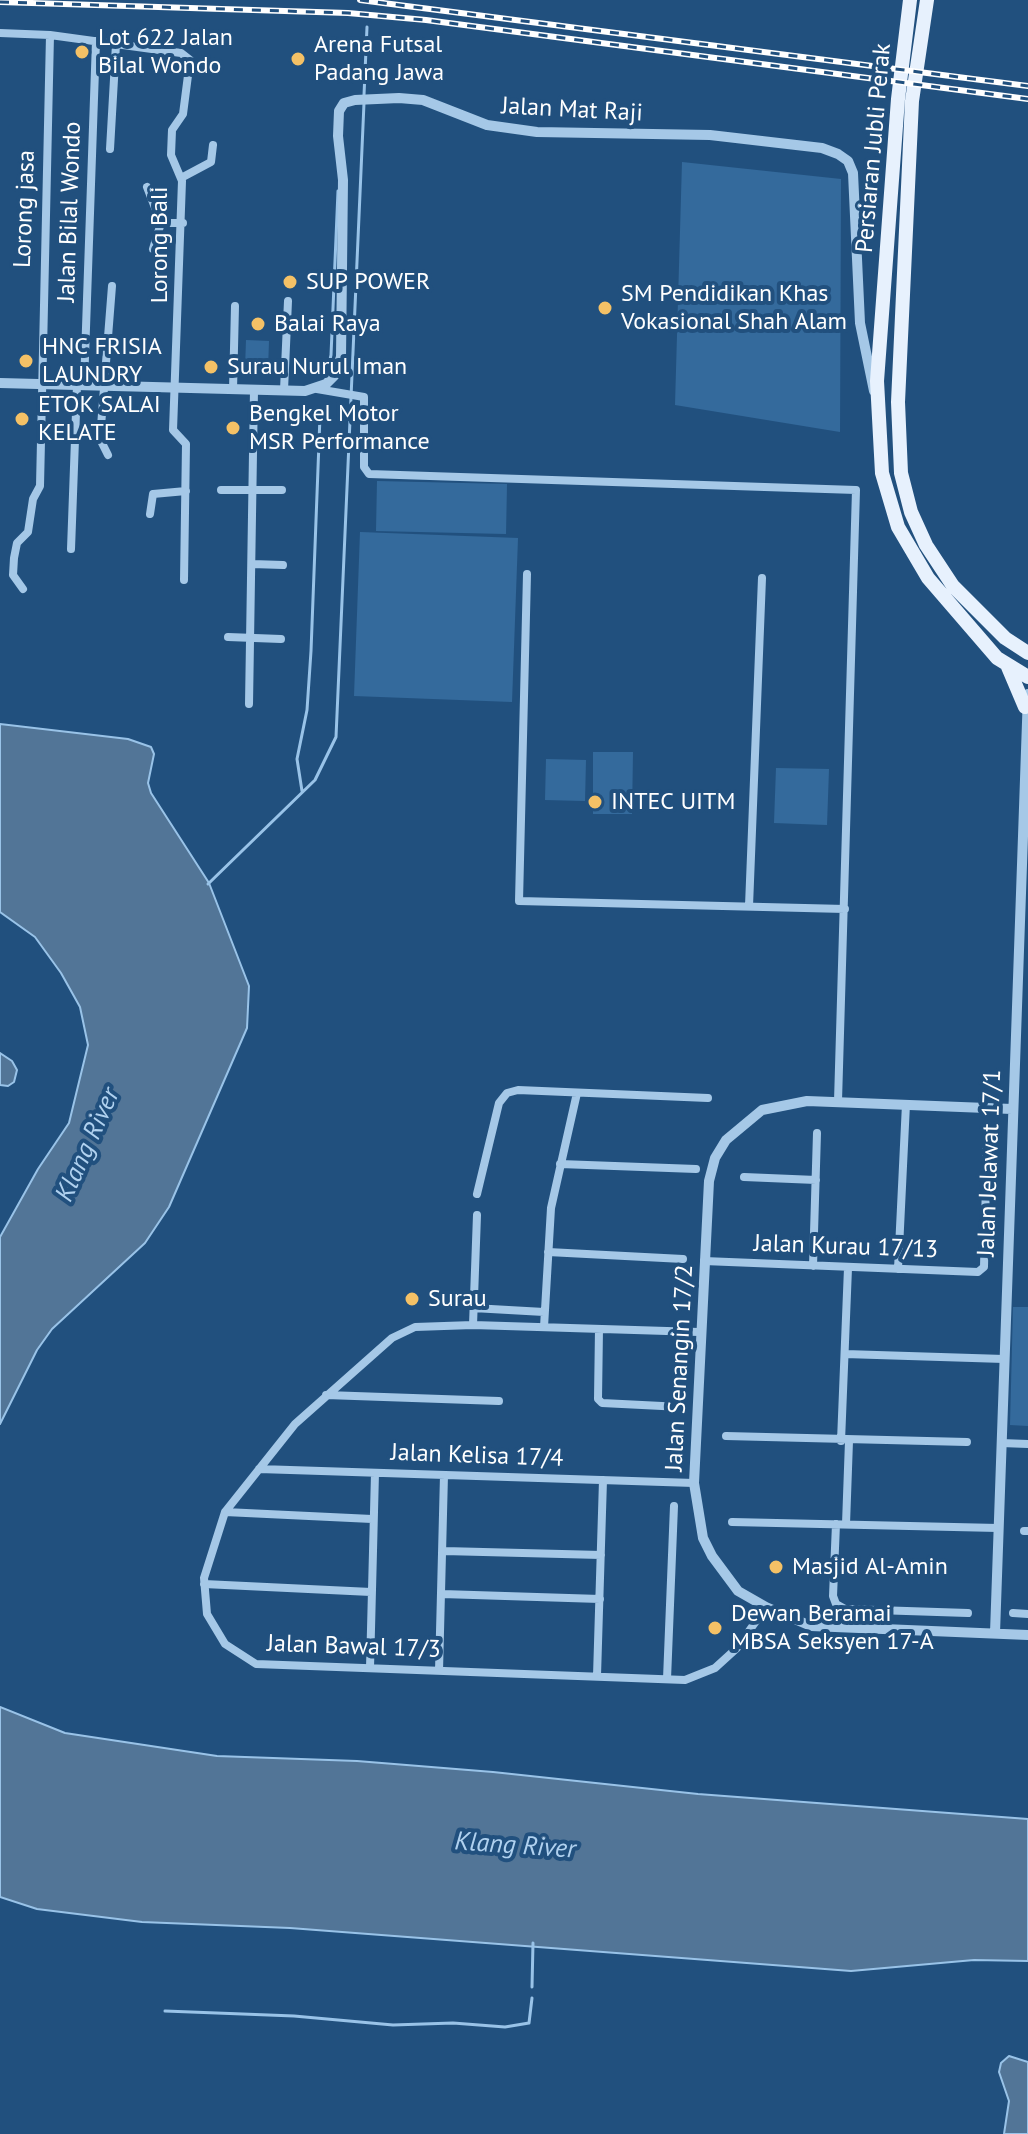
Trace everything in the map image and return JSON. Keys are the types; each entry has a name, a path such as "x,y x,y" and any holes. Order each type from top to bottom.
{"main road":[{"name":"Persiaran Jubli Perak","path":"910,0 910,60 881,331 878,406 885,488 911,553 952,610 1006,664 1028,677"},
{"name":"Persiaran Jubli Perak","path":"910,60 927,0"},
{"name":"Persiaran Jubli Perak","path":"905,100 898,402 901,473 911,512 926,545 953,586 1026,655"},
{"path":"879,431 898,402"},
{"path":"1006,664 1027,701"}],"street":[{"path":"0,33 50,35 116,44 110,149"},
{"name":"Lorong jasa","path":"23,589 13,575 14,558 17,543 28,532 33,499 40,486 50,35"},
{"name":"Jalan Bilal Wondo","path":"80,385 96,41"},
{"name":"Lorong Bali","path":"116,44 181,53 190,60 183,114 172,130 172,161 181,178 183,223 173,430 186,444 184,580"},
{"name":"Jalan Mat Raji","path":"317,389 334,376 341,357 343,180 338,123 344,103 374,99 423,100 487,125 537,132 710,135 822,148 838,154 848,161 855,186 860,323 878,406"},
{"path":"181,178 211,162 213,145"},
{"path":"147,187 161,223 153,249"},
{"path":"161,223 183,223"},
{"path":"108,455 100,439 112,286"},
{"path":"284,390 288,301"},
{"path":"233,390 235,306"},
{"path":"860,323 873,334 881,331"},
{"path":"0,383 233,390 317,389 355,394 365,401 364,467 369,474 856,490 838,1101"},
{"path":"71,549 80,385"},
{"path":"249,704 254,390"},
{"path":"221,490 282,490"},
{"path":"150,514 153,494 186,491"},
{"path":"252,564 283,565"},
{"path":"527,574 519,901 845,909"},
{"path":"749,906 762,578"},
{"path":"228,637 281,639"},
{"name":"Jalan Jelawat 17/1","path":"995,1633 1014,1053 1022,961 1027,701"},
{"path":"1014,1053 1028,1053"},
{"path":"477,1194 499,1103 507,1093 518,1090 708,1098"},
{"path":"544,1327 551,1208 577,1093"},
{"name":"Jalan Senangin 17/2","path":"1012,1109 807,1101 762,1110 726,1140 715,1158 709,1181 699,1332 694,1483 703,1538 712,1556 738,1591 766,1607 811,1626 1028,1635"},
{"path":"898,1269 906,1104"},
{"path":"813,1266 817,1133"},
{"name":"Jalan Kurau 17/13","path":"704,1261 978,1272 984,1267 987,1139"},
{"path":"560,1164 696,1169"},
{"path":"744,1177 816,1180"},
{"path":"473,1325 477,1215"},
{"path":"548,1252 683,1259"},
{"path":"846,1524 848,1268"},
{"path":"473,1308 544,1312"},
{"name":"Jalan Bawal 17/3","path":"699,1332 473,1325 415,1327 367,1357 295,1424 225,1512 216,1532 204,1584 207,1614 225,1644 256,1664 685,1680 715,1668 737,1648 766,1607"},
{"path":"599,1329 598,1399 602,1403 682,1407"},
{"path":"845,1354 1004,1359"},
{"path":"326,1395 499,1401"},
{"path":"726,1436 967,1442"},
{"path":"1001,1443 1028,1444"},
{"name":"Jalan Kelisa 17/4","path":"259,1469 694,1483"},
{"path":"370,1668 375,1473"},
{"path":"439,1671 444,1475"},
{"path":"597,1676 603,1480"},
{"path":"667,1679 674,1506"},
{"path":"225,1512 372,1519"},
{"path":"732,1522 998,1528"},
{"path":"836,1524 833,1596 836,1604 845,1609 968,1613"},
{"path":"444,1551 601,1555"},
{"path":"204,1584 371,1592"},
{"path":"442,1594 600,1599"},
{"path":"1013,1613 1028,1614"}],"shaded area":[{"path":"682,162 841,179 840,432 675,405"},
{"path":"246,340 269,341 268,369 245,369"},
{"path":"377,481 507,484 506,534 376,531"},
{"path":"360,532 518,538 512,702 354,696"},
{"path":"593,752 633,752 632,814 593,814"},
{"path":"546,759 586,760 585,801 545,800"},
{"path":"776,768 829,769 827,825 774,823"},
{"path":"1013,1307 1028,1307 1028,1426 1010,1425"}],"water":[{"name":"Klang River","path":"0,724 128,739 151,747 154,754 148,783 151,793 209,883 249,986 247,1028 169,1207 145,1243 52,1329 37,1350 0,1424 0,1237 38,1169 69,1123 88,1045 80,1007 61,973 35,937 0,912"},
{"path":"0,1053 12,1061 17,1070 14,1082 8,1086 0,1085"},
{"name":"Klang River","path":"0,1707 65,1733 217,1756 357,1761 698,1794 1028,1819 1028,1961 974,1960 851,1971 290,1928 142,1922 37,1909 0,1897"},
{"path":"1009,2056 1028,2062 1028,2134 1004,2134 1009,2101 999,2072 1001,2063"}],"waterway":[{"path":"364,95 367,27"},
{"path":"208,884 315,780 336,737 364,103"},
{"path":"322,371 329,364 331,355 338,191"},
{"path":"302,791 297,759 307,710 311,651 320,416"},
{"path":"532,1987 533,1943"},
{"path":"165,2011 294,2016 393,2025 453,2023 505,2027 529,2023 532,1998"}],"railway":[{"path":"360,0 1028,86"},
{"path":"0,2 348,13 426,20 1028,99"}],"place":[{"name":"Lot 622 Jalan Bilal Wondo","path":"82,52"},
{"name":"Arena Futsal Padang Jawa","path":"298,59"},
{"name":"SUP POWER","path":"290,282"},
{"name":"SM Pendidikan Khas Vokasional Shah Alam","path":"605,308"},
{"name":"Balai Raya","path":"258,324"},
{"name":"HNC FRISIA LAUNDRY","path":"26,361"},
{"name":"Surau Nurul Iman","path":"211,367"},
{"name":"ETOK SALAI KELATE","path":"22,419"},
{"name":"Bengkel Motor MSR Performance","path":"233,428"},
{"name":"INTEC UITM","path":"595,802"},
{"name":"Surau","path":"412,1299"},
{"name":"Masjid Al-Amin","path":"776,1567"},
{"name":"Dewan Beramai MBSA Seksyen 17-A","path":"715,1628"}]}
